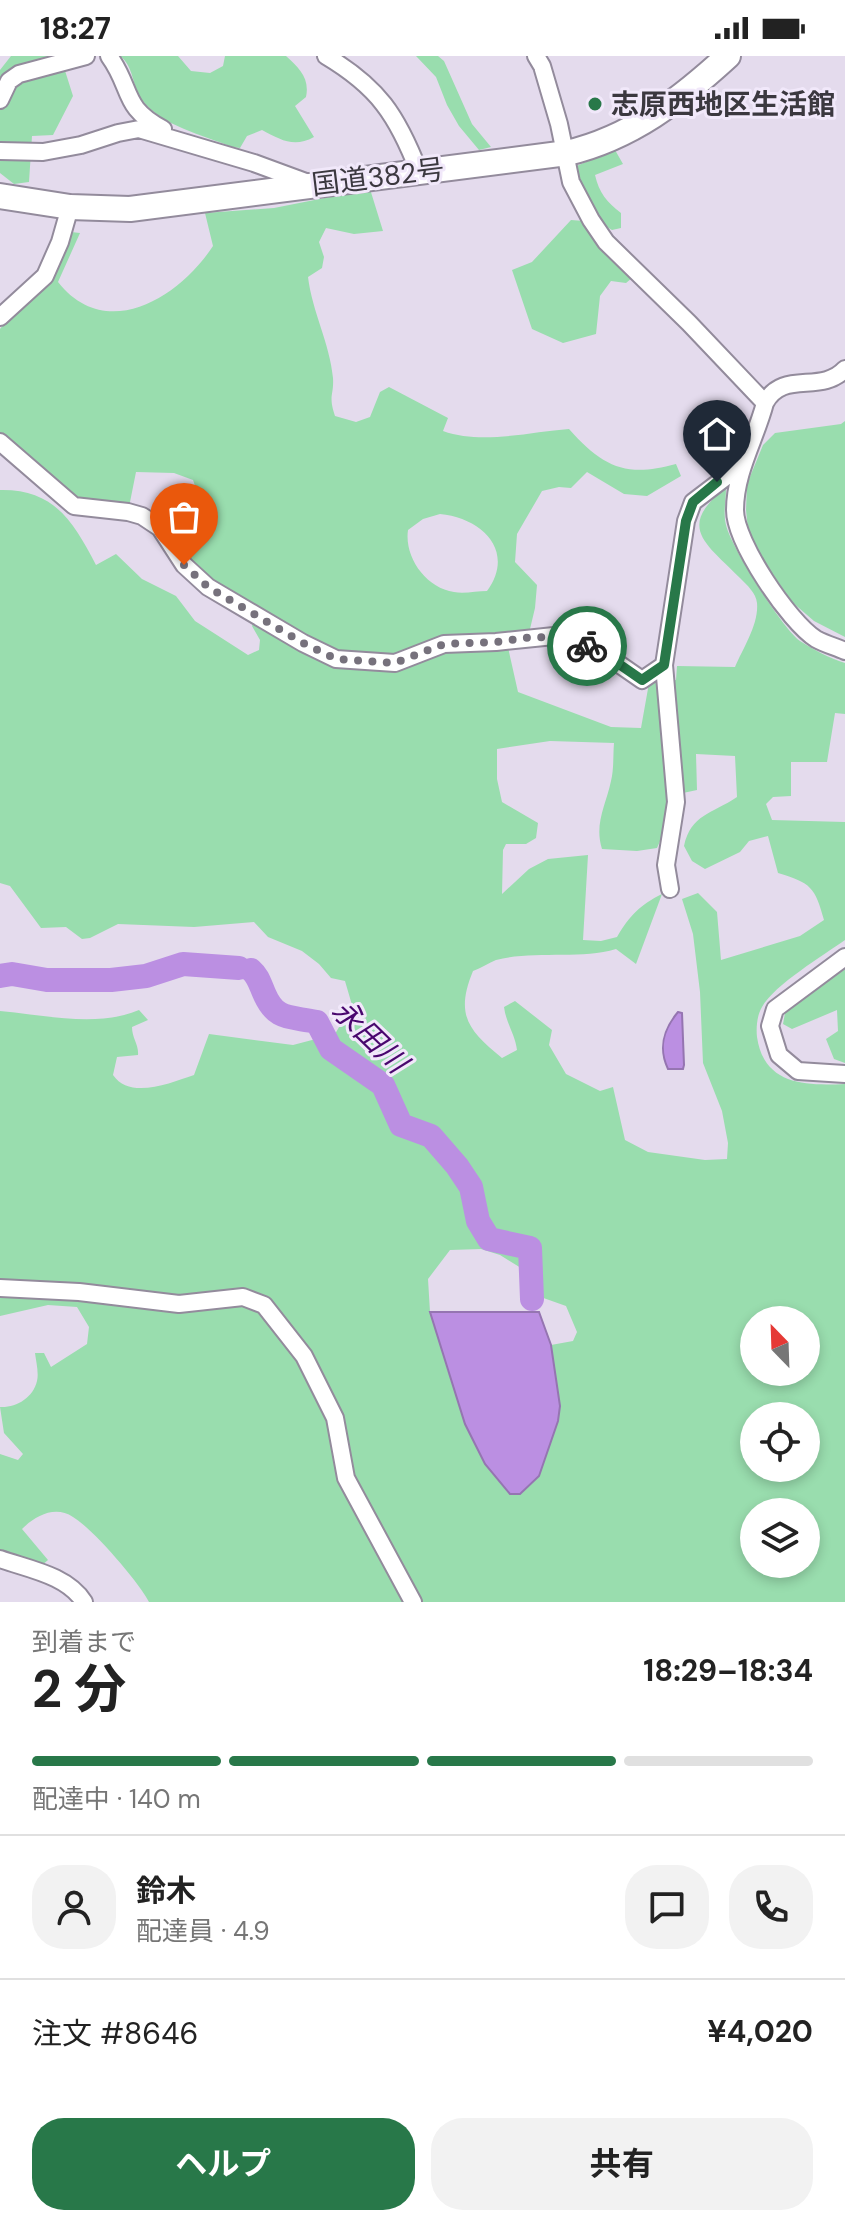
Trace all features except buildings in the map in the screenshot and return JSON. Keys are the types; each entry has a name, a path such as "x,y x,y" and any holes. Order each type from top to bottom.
{"highway":[{"name":"国道382号","path":"10,197 70,207 130,209 567,153 593,147 652,118 728,56"}],"street":[{"path":"0,100 9,81 19,74 86,56"},
{"path":"109,56 135,110 144,119 188,143"},
{"path":"326,56 357,74 385,104 419,172"},
{"path":"536,56 542,66 567,153 571,182 591,220 606,242 765,403"},
{"path":"0,151 43,152 139,129 254,163 312,185"},
{"path":"0,181 10,197"},
{"path":"0,317 45,276 60,242 70,207"},
{"path":"845,369 822,383 783,386 771,392 743,464 735,511 738,532 791,616 815,638 845,651"},
{"path":"0,442 74,506 142,516 160,528 184,565 208,587 336,659 395,663 444,644 554,636 585,645 642,680 664,665"},
{"path":"670,889 666,865 676,802 664,665 686,521 693,502 743,464"},
{"path":"845,957 775,1009 770,1026 779,1055 798,1071 845,1074"},
{"path":"0,1288 79,1292 179,1304 243,1297 264,1305 304,1356 335,1418 346,1478 413,1602"},
{"path":"0,1559 59,1579 79,1594 84,1602"}],"green space":[{"path":"11,56 66,56 61,58 73,96 53,135 32,136 29,182 14,184 0,173 0,70"},
{"path":"120,56 178,56 191,71 210,73 223,66 225,56 286,56 305,79 306,97 295,106 314,137 294,142 262,130 247,136 240,148 184,129 160,117 142,100 128,65"},
{"path":"416,56 438,56 444,61 472,124 491,147 479,150 459,126 436,77"},
{"path":"615,150 623,164 595,175 604,197 621,213 621,228 612,230 602,224 574,167"},
{"path":"370,189 383,231 354,234 326,228 319,242 324,257 322,268 308,277 331,365 335,416 356,422 370,417 380,392 389,387 448,418 443,431 489,437 569,429 593,452 616,466 643,470 676,464 681,476 647,496 624,494 587,472 571,488 542,491 517,534 515,562 537,585 530,629 505,634 518,692 611,727 641,728 649,683 676,680 677,666 735,667 753,627 756,599 748,586 708,545 699,525 702,514 726,488 725,516 730,536 770,604 800,641 845,663 845,714 835,713 827,762 791,762 791,796 773,797 766,804 772,820 845,822 845,940 768,998 760,1010 757,1037 761,1053 777,1073 801,1083 845,1084 845,1602 149,1602 103,1543 66,1514 46,1514 22,1529 48,1560 41,1566 0,1550 0,1454 18,1460 23,1454 4,1433 0,1407 18,1404 32,1392 38,1378 35,1353 44,1353 51,1367 87,1344 89,1327 77,1307 48,1305 0,1316 0,1011 88,1019 139,1010 148,1020 132,1027 138,1055 117,1057 113,1075 120,1083 140,1088 194,1075 209,1034 293,1045 335,1034 352,1005 345,981 331,978 302,951 268,937 254,922 194,927 118,924 82,939 66,927 41,928 10,886 0,883 0,490 35,495 48,502 70,522 96,565 116,554 142,579 176,596 195,621 248,655 259,650 260,640 252,626 258,610 201,572 190,561 174,532 172,514 196,510 200,500 193,480 174,473 136,472 129,507 78,500 0,433 0,329 71,232 80,233 58,282 77,300 98,309 119,311 141,306 162,296 199,265 213,246 205,213 274,208","holes":["440,514 469,522 490,539 498,563 487,591 466,593 444,589 419,570 410,551 408,530 423,519","550,741 614,743 612,776 600,823 600,840 602,849 637,851 657,848 664,832 669,796 697,790 696,754 735,756 737,797 704,816 692,827 684,846 692,861 705,869 740,852 749,841 768,836 778,873 805,884 818,900 824,920 800,936 721,960 717,912 698,893 682,899 693,934 700,992 703,1063 722,1111 728,1143 727,1159 705,1160 648,1152 625,1140 613,1087 600,1091 566,1074 549,1045 552,1030 515,1001 504,1007 517,1050 502,1058 473,1030 465,1010 473,971 510,957 587,954 616,949 636,964 662,894 636,911 617,937 601,941 583,940 588,855 548,859 529,869 502,894 503,850 506,844 526,844 536,838 538,823 502,802 497,779 497,749","481,1249 500,1255 534,1276 535,1295 566,1306 577,1332 573,1341 551,1345 560,1406 558,1421 451,1381 430,1312 428,1279 450,1250"]},
{"path":"571,220 584,221 632,278 626,283 611,281 600,296 596,334 563,343 532,329 512,270 532,262"},
{"path":"845,421 845,637 814,621 792,602 749,540 746,510 747,484 763,445 775,433"},
{"path":"845,969 845,1063 834,1059 826,1039 838,1031 837,1010 792,1029 783,1024 785,1013"}],"shaded area":[{"path":"678,1012 682,1013 684,1065 683,1069 668,1069 663,1054 664,1039"},
{"path":"430,1312 539,1312 551,1345 560,1406 539,1476 520,1494 510,1494 485,1464 465,1424"}],"waterway":[{"name":"永田川","path":"0,976 12,974 47,980 111,980 146,976 183,964 239,968"},
{"name":"永田川","path":"251,970 273,1008 284,1016 317,1022 331,1049 383,1085 401,1125 431,1136 471,1187 478,1221 489,1239 530,1248 532,1299"}],"way so far":[{"path":"184,565 208,587 336,659 395,663 444,644 533,637 569,638 587,646"}],"place":[{"name":"志原西地区生活館","path":"595,104"}],"route":[{"path":"587,646 642,680 664,665 686,521 693,502 717,482"}]}
